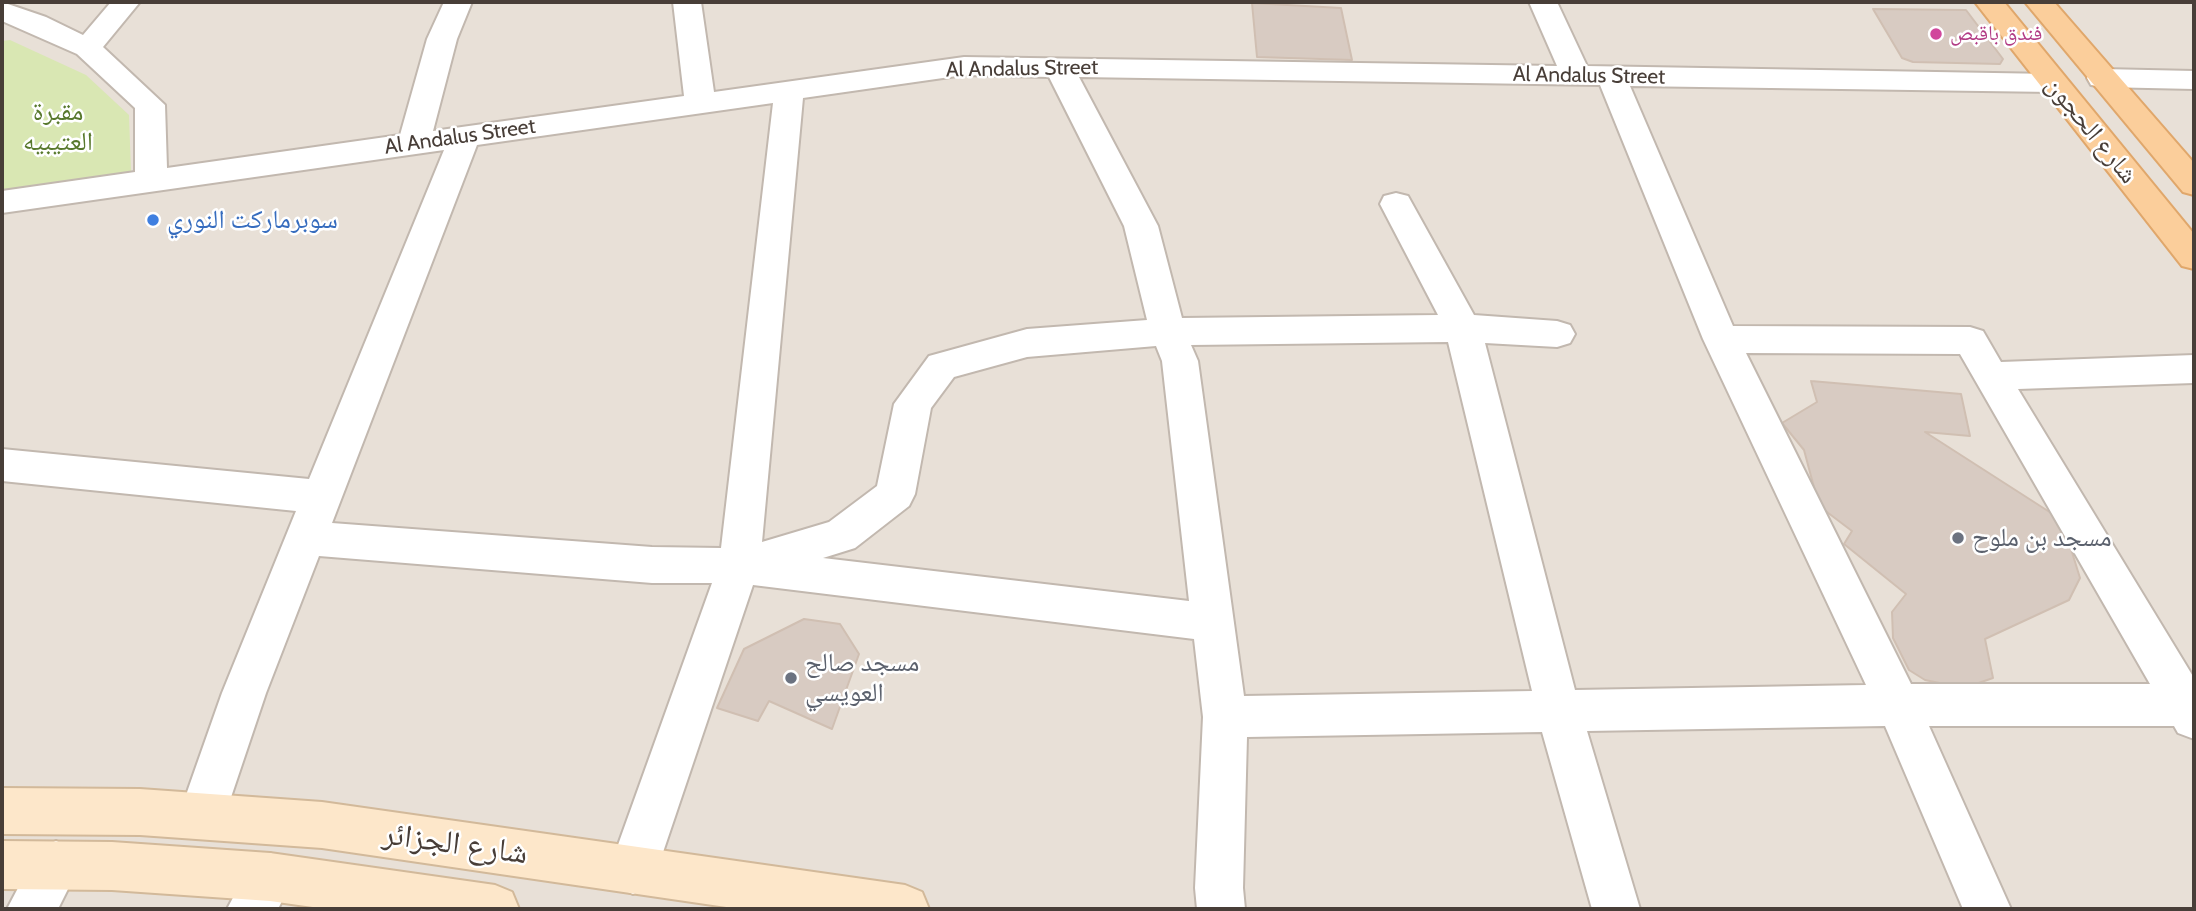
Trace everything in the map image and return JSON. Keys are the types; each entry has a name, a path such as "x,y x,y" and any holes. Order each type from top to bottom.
{"main road":[{"name":"شارع الحجون","path":"1989,2 2194,257"},
{"name":"شارع الحجون","path":"2039,2 2194,184"}],"street":[{"path":"87,48 126,2"},
{"path":"414,143 442,39 458,2"},
{"path":"687,2 700,103"},
{"path":"1544,2 1593,76 1898,705 1987,909"},
{"path":"2,11 36,23 87,48 150,104 151,180"},
{"name":"Al Andalus Street","path":"2,202 964,66 2052,83"},
{"path":"1059,68 1141,226 1168,332 1180,361 1225,717 1219,888 1221,909"},
{"path":"2102,78 2194,80"},
{"path":"632,870 739,566 789,91"},
{"path":"202,815 244,693 465,136"},
{"path":"1396,204 1463,328 1559,712 1616,909"},
{"path":"739,566 841,536 895,494 913,404 942,366 1027,343 1168,332 1463,328 1557,334"},
{"path":"1721,339 1970,341 2191,709"},
{"path":"1991,376 2194,369"},
{"path":"2,465 322,497"},
{"path":"306,538 652,565 739,566 1213,623"},
{"path":"1225,717 1898,705 2191,709"},
{"name":"شارع الجزائر","path":"2,811 202,815 322,825 905,909"},
{"name":"شارع الجزائر","path":"2,865 56,865 261,893 464,907"},
{"path":"31,909 56,865"}],"shaded area":[{"path":"2,2 2194,2 2194,909 2,909"}],"green space":[{"name":"مقبرة العتيبيه","path":"10,40 86,75 129,115 131,172 2,192 2,41"}],"building":[{"path":"1252,3 1341,8 1352,60 1257,57"},
{"name":"فندق باقبص","path":"1873,9 1966,10 2003,59 2000,64 1913,62 1902,58"},
{"name":"مسجد بن ملوح","path":"1811,381 1961,394 1970,436 1925,432 2062,520 2080,578 2069,600 1985,639 1993,678 1964,688 1925,680 1909,670 1893,638 1892,612 1906,594 1844,544 1852,531 1819,506 1804,450 1782,423 1817,402"},
{"name":"مسجد صالح العويسي","path":"804,619 840,624 859,654 832,729 769,701 758,721 717,708 744,649"}],"place":[{"name":"فندق باقبص","path":"1936,34"},
{"name":"سوبرماركت النوري","path":"153,220"},
{"name":"مسجد بن ملوح","path":"1958,538"},
{"name":"مسجد صالح العويسي","path":"791,678"}]}
